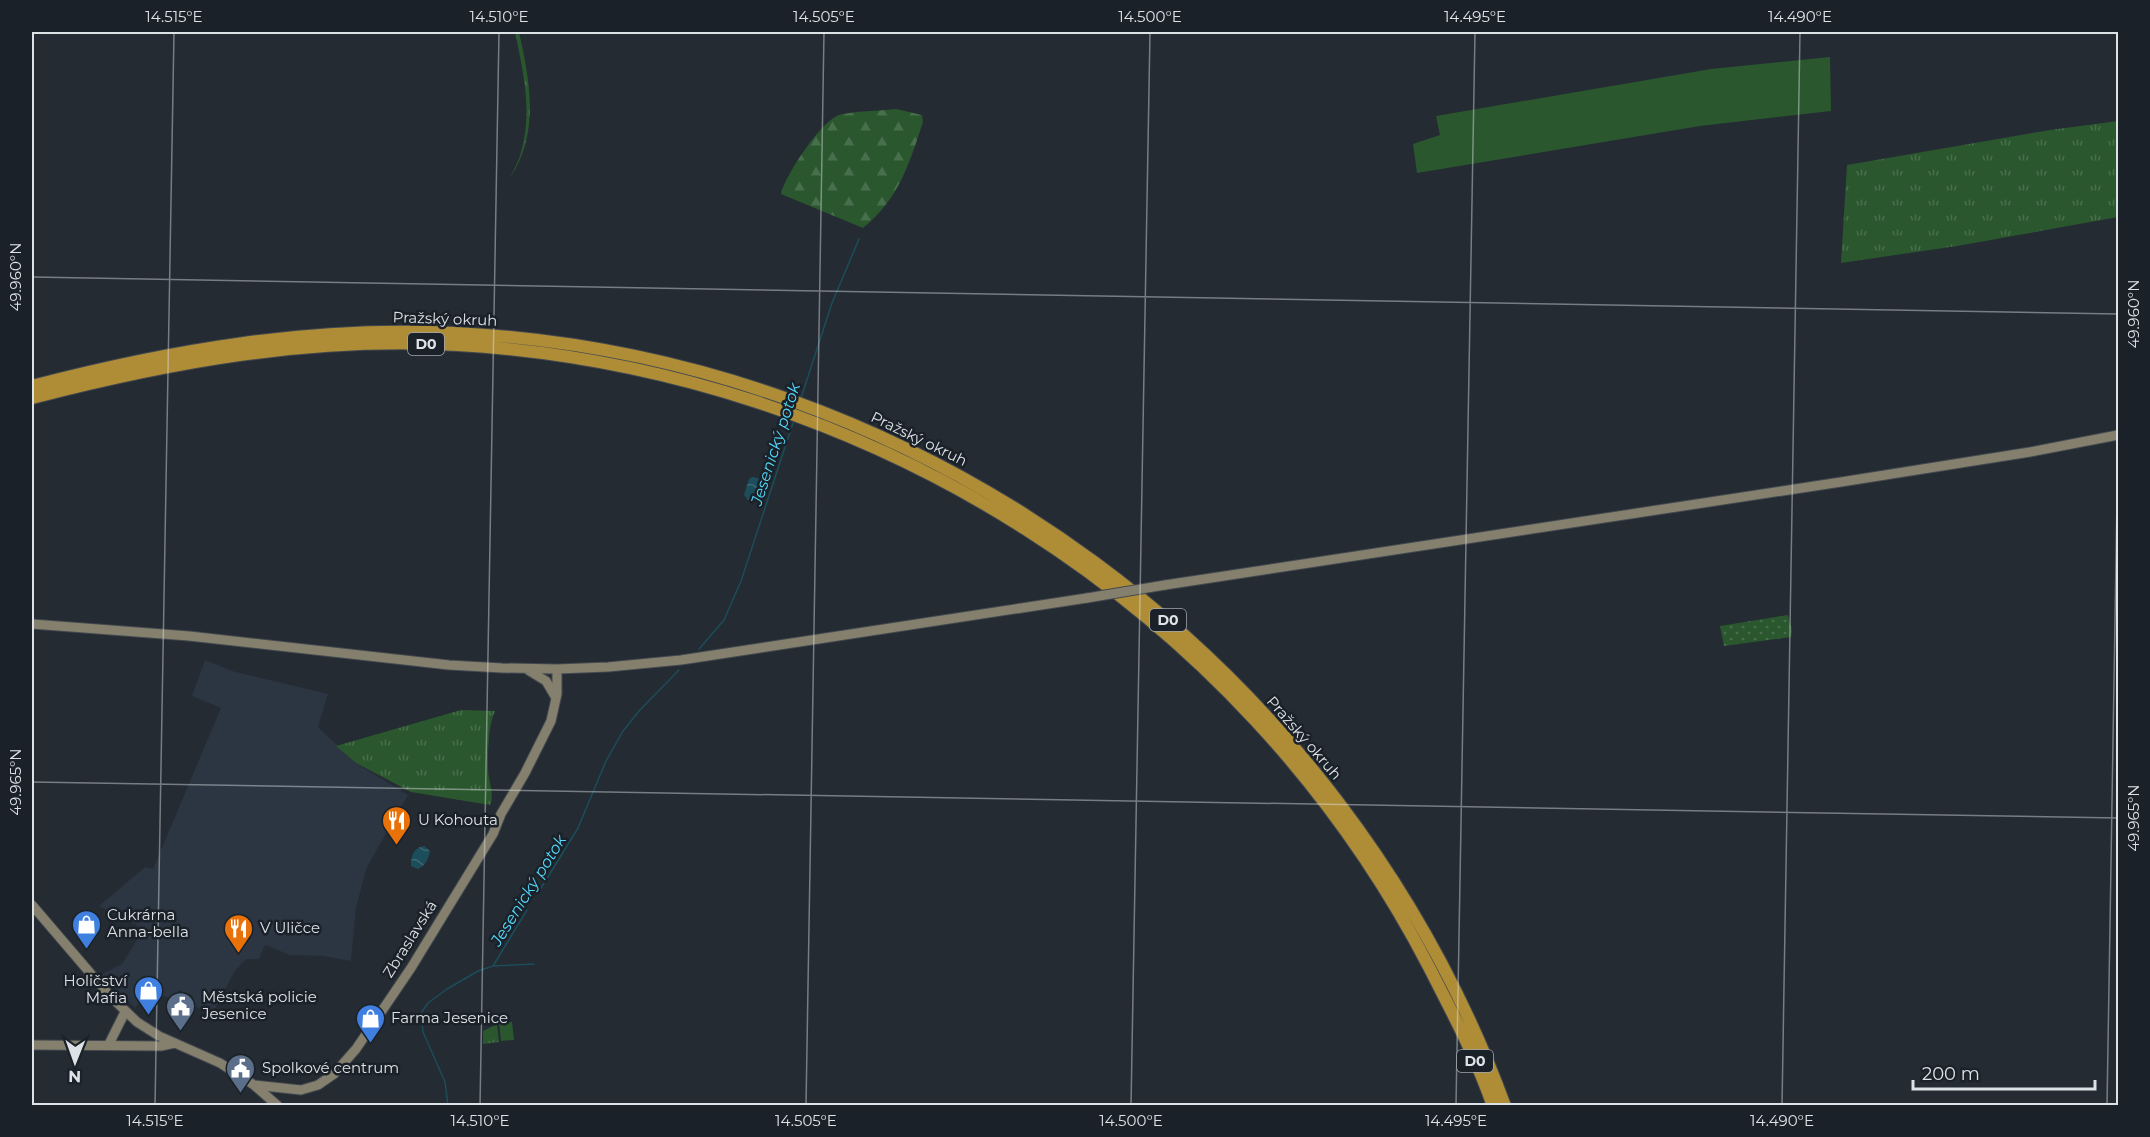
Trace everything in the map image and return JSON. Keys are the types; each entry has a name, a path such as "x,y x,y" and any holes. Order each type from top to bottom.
{"highway":[{"name":"Pražský okruh","path":"32,386 129,362 205,348 294,336 402,332 456,333 588,347 652,360 775,394 818,409 904,447 961,476 1039,523 1111,573 1166,618 1228,675 1304,757 1382,863 1427,937 1456,990 1505,1106"},
{"name":"Pražský okruh","path":"32,398 130,374 205,359 327,345 413,344 527,350 649,371 720,390 859,439 909,462 1034,533 1131,604 1220,683 1262,728 1326,804 1372,870 1418,944 1464,1038 1492,1106"}],"main road":[{"path":"32,624 158,633 448,665 523,669 608,668 693,659 1374,555 2018,454 2118,435"},
{"path":"523,669 542,678 556,699"},
{"name":"Zbraslavská","path":"254,1085 301,1090 318,1085 334,1074 356,1049 411,968 493,834 501,814 551,721 556,699 558,669"},
{"path":"32,905 125,1012 144,1027 220,1063 254,1085 278,1106"},
{"path":"109,1044 125,1012"},
{"path":"32,1045 161,1046 175,1043"}],"shaded area":[{"path":"205,660 232,671 328,694 318,727 356,763 408,795 367,867 356,907 351,961 323,956 290,955 265,945 259,959 246,959 234,972 213,1013 190,1005 193,996 179,990 174,999 153,993 145,1001 141,999 135,1008 100,975 122,964 144,929 99,906 145,867 153,869 221,708 192,696"}],"green space":[{"path":"515,32 519,32 523,51 530,106 526,143 510,178 520,155 526,122 526,92"},
{"path":"1830,57 1831,111 1700,126 1417,173 1413,144 1440,135 1436,116 1711,69"},
{"path":"896,109 922,115 923,122 907,166 894,193 886,205 863,228 781,194 789,175 805,150 832,119 845,114"},
{"path":"2118,121 2118,217 1957,246 1841,263 1847,165 2050,130"},
{"path":"1788,615 1792,631 1791,637 1724,646 1720,626"},
{"path":"461,710 495,711 488,746 488,773 492,796 490,805 411,792 356,763 336,746"},
{"path":"512,1022 514,1040 501,1041 499,1023"},
{"path":"497,1024 499,1042 483,1044 483,1031"}],"water":[{"path":"758,478 760,482 755,498 748,500 744,495 749,479"},
{"path":"424,846 430,851 426,862 418,869 411,866 413,853"}],"waterway":[{"name":"Jesenický potok","path":"801,398 832,303 859,239"},
{"name":"Jesenický potok","path":"699,649 724,620 741,581 793,423"},
{"name":"Jesenický potok","path":"538,893 578,828 606,761 623,731 679,670"},
{"name":"Jesenický potok","path":"448,1106 445,1082 423,1032 421,1013 428,1003 447,989 478,971 493,966 527,910"},
{"path":"493,966 534,964"}],"place":[{"name":"U Kohouta","path":"397,846"},
{"name":"Cukrárna Anna-bella","path":"86,950"},
{"name":"V Uličce","path":"239,954"},
{"name":"Holičství Mafia","path":"148,1016"},
{"name":"Městská policie Jesenice","path":"181,1032"},
{"name":"Farma Jesenice","path":"370,1044"},
{"name":"Spolkové centrum","path":"241,1094"}]}
